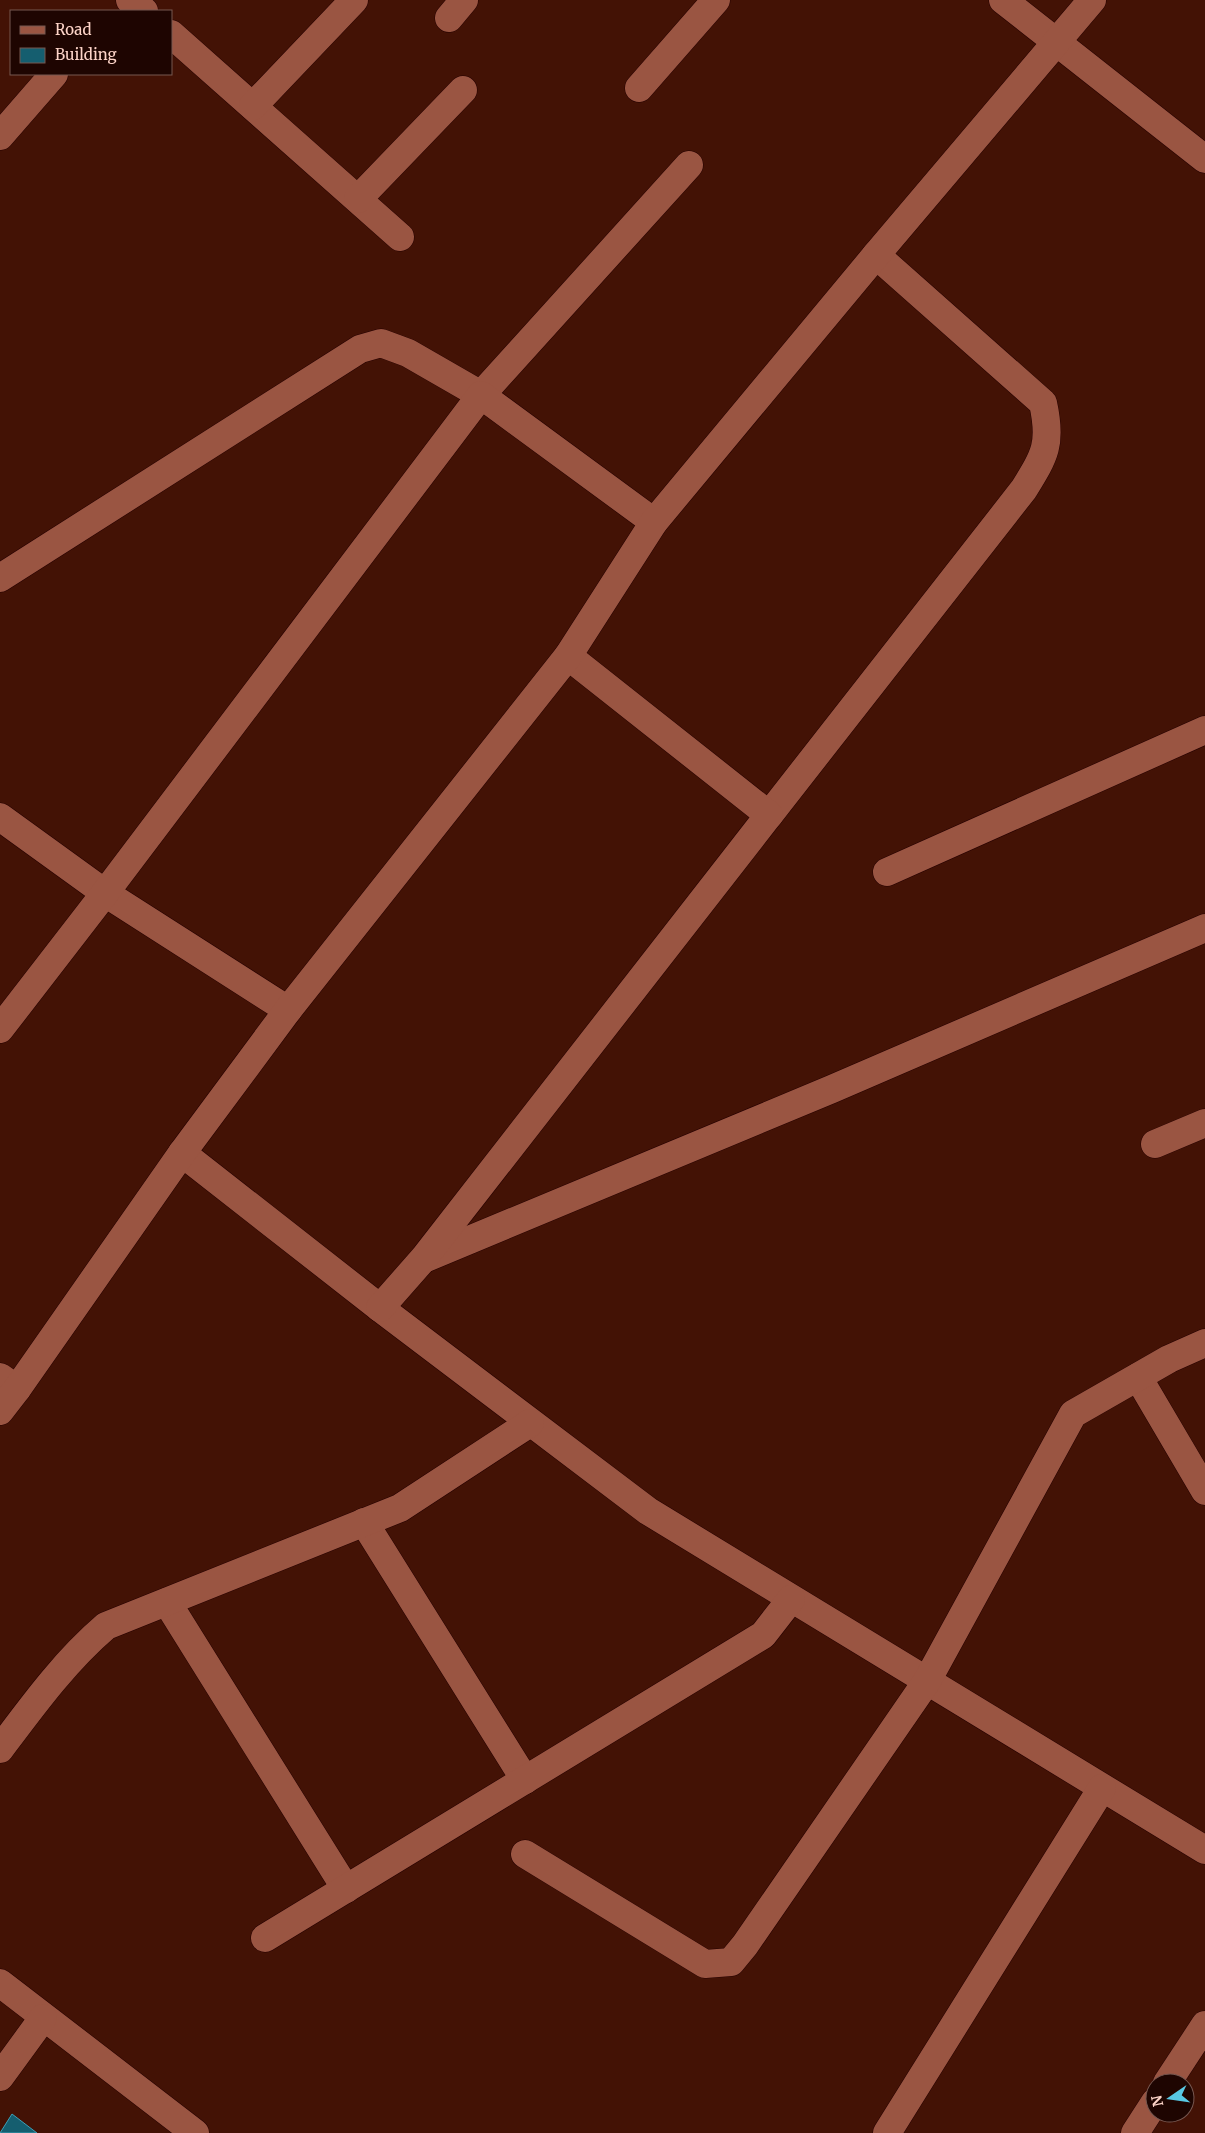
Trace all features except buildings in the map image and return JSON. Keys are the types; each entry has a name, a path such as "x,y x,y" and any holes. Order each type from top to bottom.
{"street":[{"path":"110,10 119,0"},
{"path":"130,0 143,10"},
{"path":"253,106 354,0"},
{"path":"639,88 716,0"},
{"path":"1003,0 1057,40 1205,159"},
{"path":"0,1411 9,1383 288,1010 568,656 654,522 876,255 1092,0"},
{"path":"172,35 400,237"},
{"path":"0,136 53,75"},
{"path":"358,199 463,90"},
{"path":"0,1029 481,395 689,165"},
{"path":"380,1308 424,1258 769,816 1024,489 1044,457 1048,426 1043,403 876,255"},
{"path":"0,578 360,350 381,343 408,353 481,395 654,522"},
{"path":"568,656 769,816"},
{"path":"887,872 1205,730"},
{"path":"0,817 105,893 288,1010"},
{"path":"424,1258 832,1089 1205,928"},
{"path":"1155,1144 1205,1123"},
{"path":"182,1154 648,1512 1205,1850"},
{"path":"525,1854 705,1964 731,1962 745,1945 926,1681 1073,1414 1169,1359 1205,1343"},
{"path":"1138,1376 1205,1492"},
{"path":"0,1748 52,1681 81,1648 106,1626 400,1508 530,1423"},
{"path":"364,1522 526,1780"},
{"path":"265,1938 763,1636 791,1599"},
{"path":"167,1602 346,1889"},
{"path":"887,2133 1102,1788"},
{"path":"0,1983 43,2018 195,2133"},
{"path":"0,2077 43,2018"},
{"path":"1174,2073 1205,2025"},
{"path":"1135,2133 1145,2118"}]}
